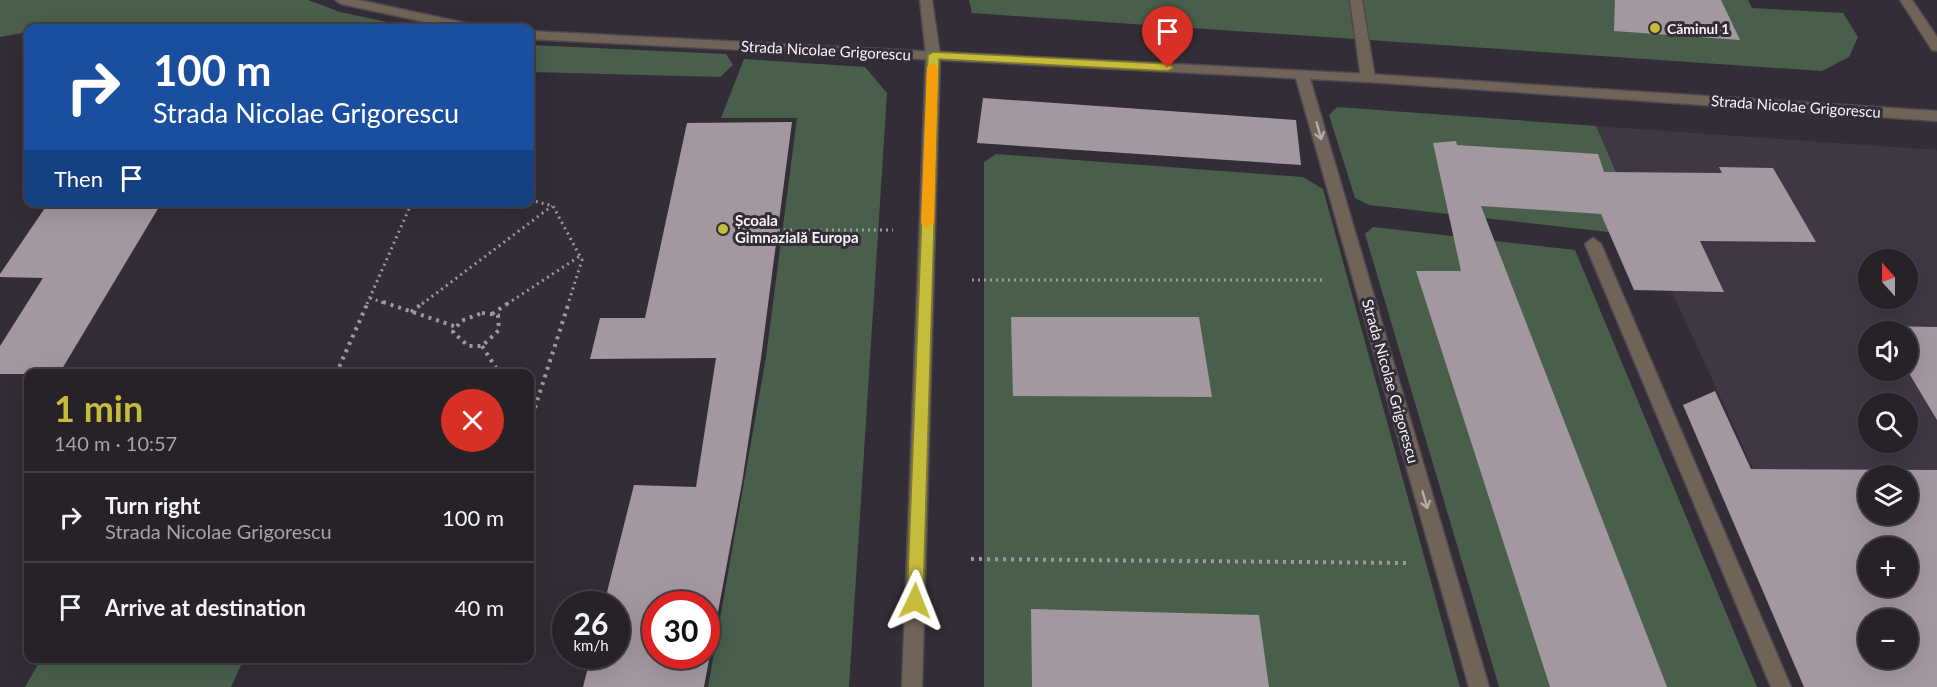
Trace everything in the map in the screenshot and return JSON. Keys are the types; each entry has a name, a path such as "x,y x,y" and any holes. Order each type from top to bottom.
{"street":[{"path":"341,0 452,24"},
{"path":"912,687 933,55 926,0"},
{"path":"1356,0 1368,78"},
{"path":"1906,0 1937,47"},
{"name":"Strada Nicolae Grigorescu","path":"534,35 1368,78 1937,116"},
{"name":"Strada Nicolae Grigorescu","path":"1302,75 1479,687"},
{"path":"1593,244 1781,687"}],"path":[{"path":"534,201 553,206 582,260 534,409"},
{"path":"411,312 553,206"},
{"path":"338,369 410,207"},
{"path":"778,230 892,230"},
{"path":"491,314 580,256"},
{"path":"972,280 1362,280"},
{"path":"370,298 457,327"},
{"path":"482,313 491,314 498,315 499,330 482,346 468,346 458,340 453,332 461,321 482,313"},
{"path":"482,346 497,369"},
{"path":"971,559 1444,563"}],"shaded area":[{"path":"1596,126 1937,150 1937,687 1853,687"}],"green space":[{"path":"0,0 308,0 340,12 396,24 24,24 24,33 0,37"},
{"path":"969,0 1748,0 1752,8 1843,13 1858,37 1849,57 1822,71 972,13"},
{"path":"534,45 726,54 733,65 720,77 534,72"},
{"path":"744,59 865,67 887,93 849,687 708,687 711,669 720,669 720,619 766,357 797,118 721,118"},
{"path":"1337,107 1596,126 1643,233 1608,232 1369,205 1355,198 1329,115"},
{"path":"996,154 1303,177 1323,189 1460,687 984,687 984,162"},
{"path":"1373,227 1575,250 1757,687 1499,687 1365,234"},
{"path":"39,663 242,663 231,687 25,687"}],"building":[{"path":"1615,0 1721,0 1740,40 1614,31"},
{"path":"983,98 1296,120 1301,165 977,143"},
{"path":"792,122 761,358 742,483 720,601 720,591 642,591 642,669 707,669 704,687 583,687 588,669 630,669 630,591 607,591 634,485 696,487 716,358 590,359 600,318 645,318 687,123"},
{"path":"1456,141 1457,145 1598,154 1604,172 1722,173 1719,167 1773,168 1816,242 1700,241 1724,292 1634,290 1601,214 1481,206 1667,687 1550,687 1416,271 1461,271 1433,143"},
{"path":"46,207 159,207 62,369 24,369 24,374 0,374 0,346 43,278 0,277"},
{"path":"1011,317 1199,317 1212,397 1013,396"},
{"path":"1918,327 1937,327 1937,420 1914,381 1918,381"},
{"path":"1715,391 1751,469 1858,470 1858,525 1918,525 1918,470 1937,470 1937,687 1804,687 1683,405"},
{"path":"1031,609 1259,615 1269,687 1032,687"}],"slow traffic":[{"path":"927,223 933,67"}],"place":[{"name":"Căminul 1","path":"1655,28"},
{"name":"Școala Gimnazială Europa","path":"723,229"}],"route":[{"path":"915,601 933,55 1168,68"}]}
